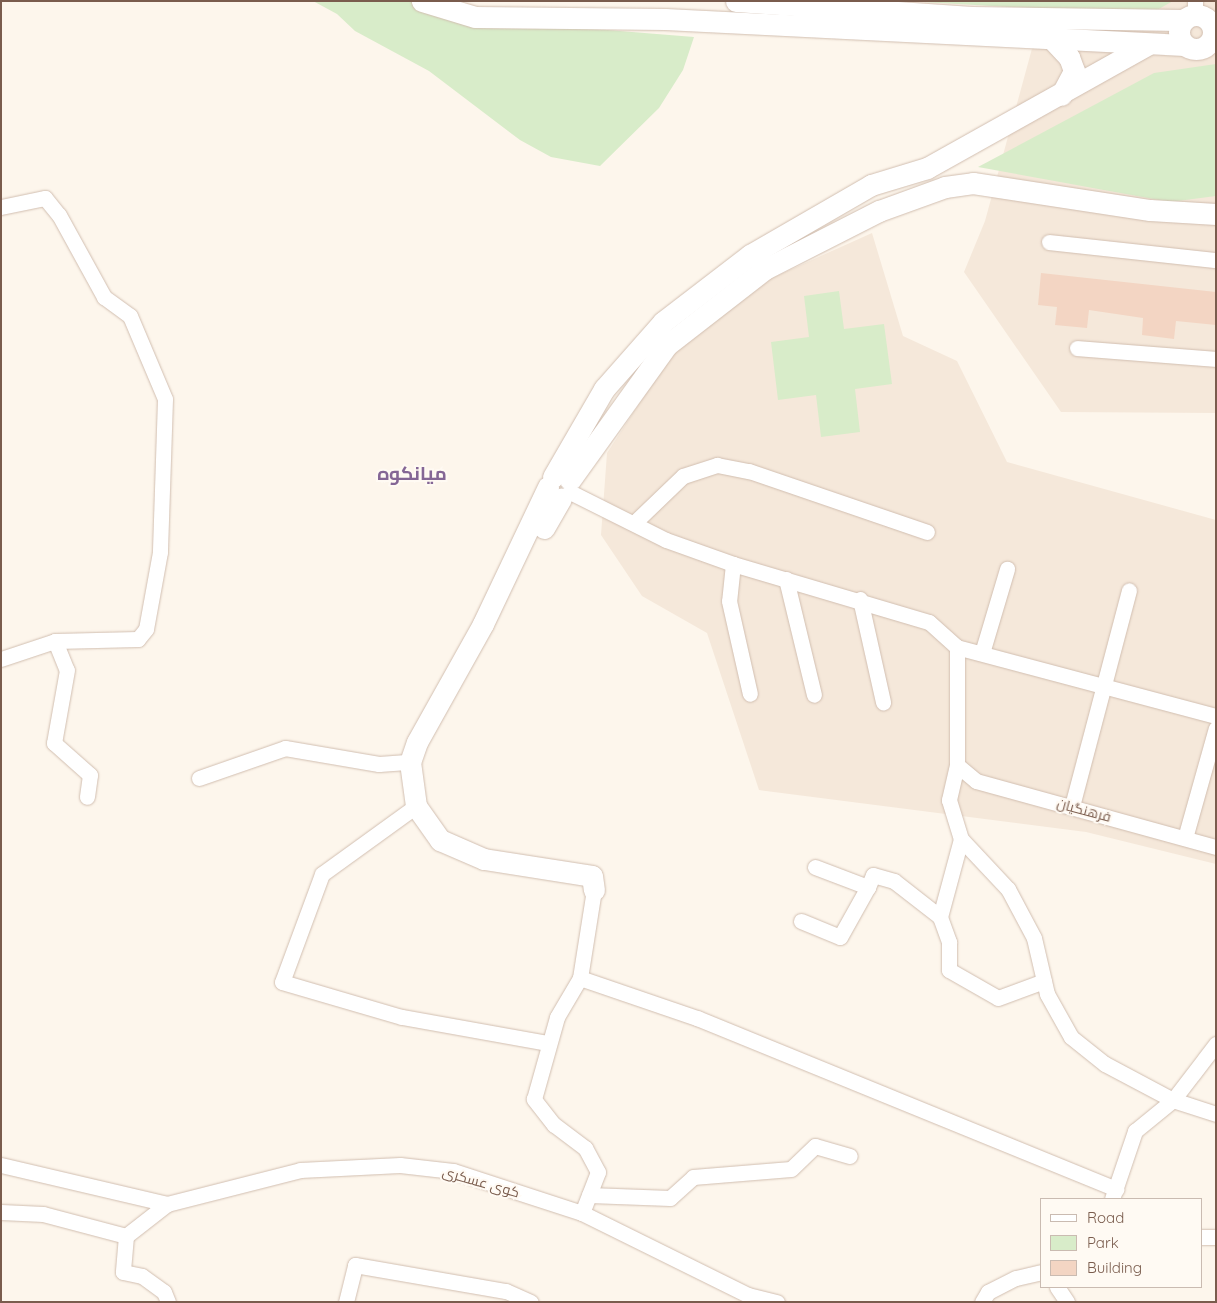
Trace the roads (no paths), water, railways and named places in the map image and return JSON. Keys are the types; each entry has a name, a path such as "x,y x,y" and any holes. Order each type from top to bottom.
{"main road":[{"path":"422,1 475,17 665,19 1147,45 1202,45"},
{"path":"736,1 971,17 1199,16"},
{"path":"1199,16 1179,28 1202,45"},
{"path":"1199,16 1212,33 1202,45"},
{"path":"1052,39 1070,57 1074,71 1060,97"},
{"path":"594,890 592,876 484,859 440,840 416,806 410,762 417,742 560,487 604,390 664,322 750,255 871,185 926,168 1060,97 1147,45"},
{"path":"560,487 667,345 765,269 879,211 945,187 973,183 1150,210 1216,214"}],"street":[{"path":"1,207 45,198 59,216 104,297 130,316 165,399 160,552 146,628 138,639 55,641 1,659"},
{"path":"1049,242 1216,260"},
{"path":"1076,348 1216,359"},
{"path":"634,523 683,476 717,465 749,471 927,532"},
{"path":"560,487 666,540 733,564 860,599 929,622 957,647 1103,684 1216,716"},
{"path":"733,564 728,601 750,694"},
{"path":"982,653 1007,569"},
{"path":"786,578 814,695"},
{"path":"1072,806 1129,590"},
{"path":"860,599 882,702"},
{"path":"55,641 67,670 54,743 90,775 87,797"},
{"path":"957,647 958,765 949,800 961,839 1008,889 1034,938 1047,994 1071,1037 1105,1064 1172,1100 1216,1114"},
{"path":"1184,838 1216,728"},
{"path":"199,778 284,748 379,764 410,762"},
{"name":"فرهنگیان","path":"958,765 976,781 1216,847"},
{"path":"416,806 322,874 282,982 402,1017 548,1043"},
{"path":"940,917 961,839"},
{"path":"815,867 868,888"},
{"path":"801,920 840,937 868,888 873,875 894,881 940,917 949,942 949,970 998,998 1044,981"},
{"path":"582,1213 598,1172 585,1148 554,1125 534,1099 548,1043 557,1017 580,978 594,890"},
{"path":"580,978 697,1018 1115,1194 1135,1131 1172,1100 1216,1044"},
{"path":"589,1195 670,1198 694,1178 791,1169 815,1146 850,1156"},
{"path":"1,1165 167,1204"},
{"name":"کوی عسکری","path":"167,1204 300,1170 400,1165 453,1171 582,1213 748,1295 778,1302"},
{"path":"167,1204 126,1236 123,1272 142,1276 164,1292 168,1302"},
{"path":"1,1212 43,1214 126,1236"},
{"path":"1202,1237 1216,1237"},
{"path":"346,1302 355,1264 531,1302"},
{"path":"982,1302 988,1292 1016,1278 1040,1272"},
{"path":"1058,1288 1067,1302"}],"district":[{"name":"میانکوه","path":"412,474"}]}
